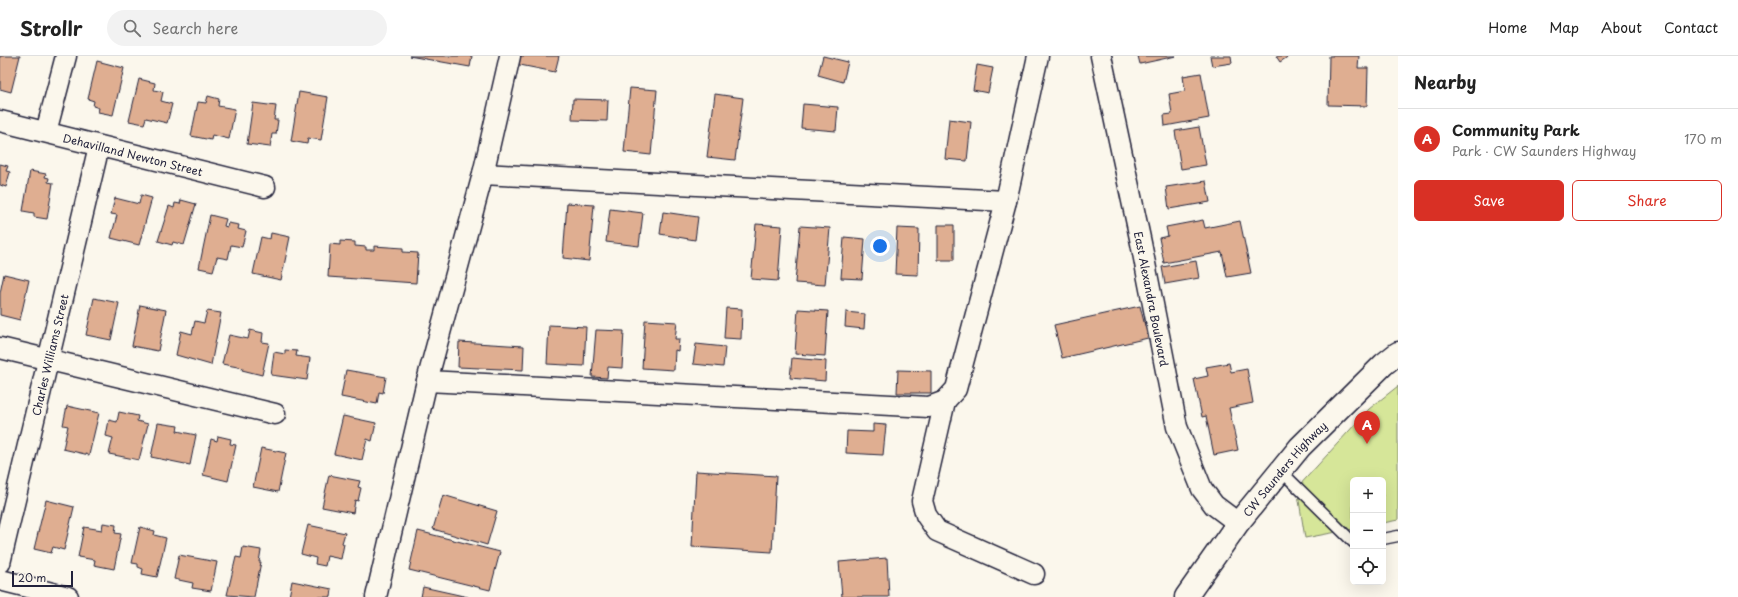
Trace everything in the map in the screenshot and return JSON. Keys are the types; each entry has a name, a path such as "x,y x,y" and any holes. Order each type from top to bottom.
{"main road":[{"name":"CW Saunders Highway","path":"1186,597 1238,522 1300,447 1384,364 1398,353"}],"street":[{"path":"46,132 66,56"},
{"path":"376,597 427,382 483,174 510,56"},
{"path":"427,382 929,407 945,401 956,389 1006,201 1038,56"},
{"name":"East Alexandra Boulevard","path":"1101,56 1141,243 1177,427 1202,489 1214,505 1238,522"},
{"name":"Dehavilland Newton Street","path":"0,121 265,187"},
{"name":"Charles Williams Street","path":"0,563 100,146"},
{"path":"483,174 1006,201"},
{"path":"0,348 49,361 275,414"},
{"path":"945,401 922,501 926,515 937,531 1034,574"},
{"path":"0,580 68,597"}],"lane":[{"path":"1281,471 1350,539"},
{"path":"1386,538 1398,536"}],"green space":[{"path":"1398,386 1398,520 1386,522 1386,477 1350,477 1350,530 1305,538 1297,488 1369,409"}],"building":[{"path":"0,56 20,56 11,92 0,89"},
{"path":"409,56 472,56 470,67"},
{"path":"516,56 559,56 555,72 515,64"},
{"path":"823,56 848,62 843,82 818,75"},
{"path":"1138,56 1176,56 1140,64"},
{"path":"1210,56 1231,56 1232,63 1212,66"},
{"path":"1276,56 1289,56 1280,62"},
{"path":"1329,56 1359,56 1358,68 1368,68 1367,106 1328,105"},
{"path":"97,61 124,68 113,115 98,112 99,108 93,106 94,101 88,99"},
{"path":"977,65 993,68 988,93 973,90"},
{"path":"1201,73 1209,118 1165,126 1164,115 1172,114 1169,94 1185,91 1183,76"},
{"path":"139,79 155,83 154,90 163,92 161,101 172,104 167,123 146,118 144,124 129,121"},
{"path":"630,88 657,90 651,155 624,152"},
{"path":"299,92 328,97 321,140 308,138 307,144 291,141"},
{"path":"715,94 743,98 735,160 707,157"},
{"path":"208,96 219,99 218,106 235,109 229,139 212,135 211,140 191,136 198,102 206,103"},
{"path":"573,99 608,100 607,121 572,120"},
{"path":"253,103 276,106 274,120 278,120 276,134 272,134 270,147 247,144"},
{"path":"803,104 838,107 836,131 801,128"},
{"path":"949,119 971,122 967,161 945,159"},
{"path":"1199,127 1206,165 1181,169 1175,131"},
{"path":"0,164 8,166 6,171 10,172 6,187 0,185"},
{"path":"30,171 46,174 45,177 49,178 48,182 53,183 47,219 34,217 34,213 23,211"},
{"path":"1206,181 1210,202 1169,209 1166,187"},
{"path":"141,195 152,198 139,245 111,238 117,215 111,214 115,198 139,204"},
{"path":"181,200 196,204 184,245 173,242 172,245 158,241 169,206 174,208 175,203 180,204"},
{"path":"567,203 594,205 589,261 563,258"},
{"path":"610,209 643,213 639,246 606,242"},
{"path":"663,212 698,217 695,240 660,234"},
{"path":"210,215 226,219 224,226 227,227 228,223 239,225 238,229 246,231 242,247 231,245 228,259 217,257 213,271 199,268"},
{"path":"1203,220 1205,228 1240,221 1251,273 1227,277 1222,252 1164,263 1159,238 1168,236 1166,227"},
{"path":"756,224 782,226 778,281 751,279"},
{"path":"938,225 954,225 954,260 938,260"},
{"path":"800,226 830,228 825,285 795,283"},
{"path":"897,228 919,229 918,275 895,274"},
{"path":"271,233 290,237 281,280 253,274 261,237 270,239"},
{"path":"844,237 865,239 862,279 841,278"},
{"path":"340,241 355,242 355,246 366,247 366,250 374,250 374,246 403,248 403,252 418,253 416,283 328,277 330,244 340,245"},
{"path":"1196,261 1199,278 1165,284 1162,267"},
{"path":"4,274 29,280 20,320 0,315 0,293"},
{"path":"94,298 119,303 111,340 86,335"},
{"path":"140,305 166,310 158,351 132,346"},
{"path":"1140,306 1148,338 1062,358 1054,325"},
{"path":"726,308 742,309 741,339 724,338"},
{"path":"798,309 828,311 825,356 795,354"},
{"path":"207,311 221,313 211,365 176,355 181,331 192,334 195,321 204,323"},
{"path":"846,312 865,314 864,329 845,327"},
{"path":"645,320 677,322 675,339 679,339 678,351 675,350 674,370 642,368"},
{"path":"549,325 586,327 584,366 547,364"},
{"path":"250,330 263,333 262,342 269,343 262,375 242,370 243,368 222,364 229,335 248,339"},
{"path":"596,330 624,331 622,368 608,367 607,378 592,377"},
{"path":"459,342 524,346 523,370 458,367"},
{"path":"696,344 725,347 723,367 693,364"},
{"path":"285,350 297,351 296,356 310,358 307,380 271,375 274,352 285,354"},
{"path":"792,358 826,361 825,381 790,378"},
{"path":"1229,363 1231,372 1247,369 1253,403 1229,408 1238,450 1214,455 1206,416 1202,417 1194,379 1208,376 1206,367"},
{"path":"346,370 386,377 383,393 379,392 377,404 341,397"},
{"path":"898,370 931,371 931,393 897,393"},
{"path":"67,406 99,413 89,455 63,449 68,426 63,425"},
{"path":"119,412 138,416 137,421 148,424 139,460 109,454 113,438 106,436 109,420 117,422"},
{"path":"343,416 376,423 372,441 367,439 362,460 334,454"},
{"path":"158,423 178,426 177,431 196,435 190,465 151,457"},
{"path":"873,424 886,425 883,455 846,453 847,431 873,432"},
{"path":"218,436 231,439 230,444 236,445 228,481 203,475 211,439 217,441"},
{"path":"261,448 286,453 278,492 253,487"},
{"path":"696,471 776,476 772,552 692,547"},
{"path":"329,475 360,481 358,487 361,488 358,501 355,500 353,513 322,507"},
{"path":"443,495 497,511 487,545 433,529"},
{"path":"46,500 74,507 64,550 53,547 51,553 34,549"},
{"path":"103,523 116,525 115,533 121,534 114,569 94,565 95,560 78,557 84,527 102,530"},
{"path":"308,525 345,533 342,543 344,544 341,559 327,556 325,566 315,564 316,558 301,554"},
{"path":"140,527 155,531 154,535 166,538 157,577 142,574 143,569 138,567 138,564 132,563"},
{"path":"418,531 500,552 490,590 409,570"},
{"path":"243,547 261,550 259,562 261,562 254,597 227,595 236,557 241,558"},
{"path":"179,555 217,562 211,591 192,588 193,583 174,579"},
{"path":"887,558 889,597 842,597 839,562"},
{"path":"292,581 332,589 331,597 289,597"},
{"path":"423,587 468,597 421,597"}],"place":[{"name":"Community Park","path":"1367,444"}]}
